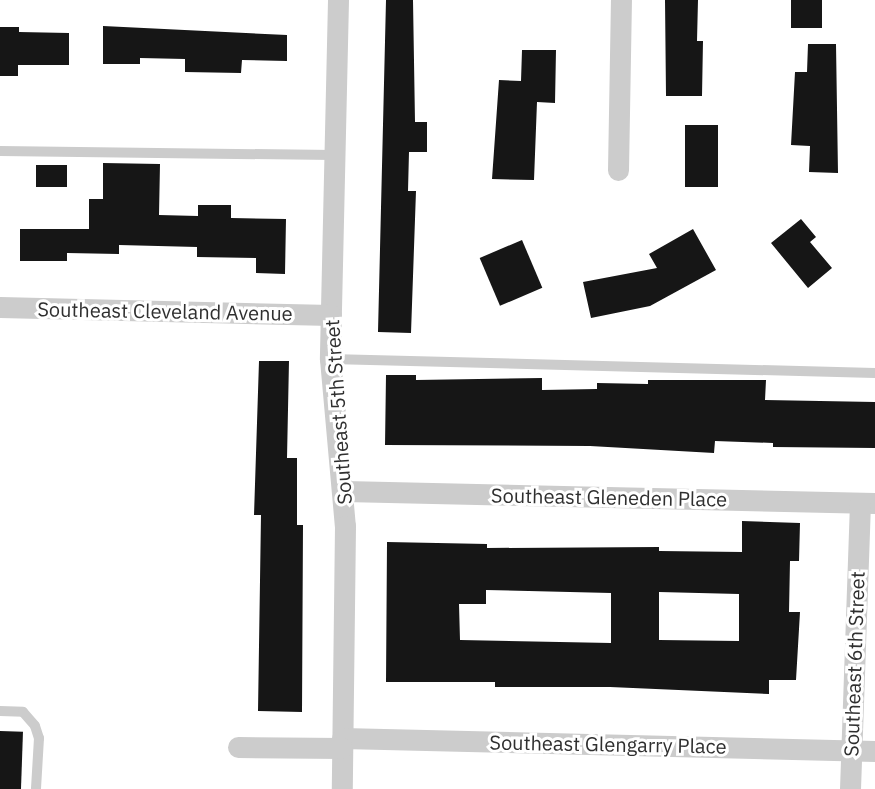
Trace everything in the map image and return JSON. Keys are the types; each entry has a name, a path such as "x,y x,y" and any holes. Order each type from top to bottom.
{"street":[{"name":"Southeast 5th Street","path":"338,0 330,359 344,491 342,789"},
{"path":"618,170 621,0"},
{"name":"Southeast Cleveland Avenue","path":"0,307 331,315"},
{"name":"Southeast Gleneden Place","path":"344,491 867,503"},
{"name":"Southeast 6th Street","path":"850,789 867,503"},
{"name":"Southeast Glengarry Place","path":"238,747 342,743 875,751"}],"lane":[{"path":"0,151 334,155"},
{"path":"330,359 875,373"},
{"path":"0,711 23,712 36,726 36,789"}],"building":[{"path":"386,0 413,0 415,122 427,122 427,152 409,152 408,191 416,191 411,333 378,332"},
{"path":"665,0 698,0 697,41 703,41 702,96 666,96"},
{"path":"791,0 822,0 822,28 791,28"},
{"path":"103,26 287,35 287,61 242,60 241,73 185,72 185,59 140,58 140,64 103,64"},
{"path":"0,27 19,27 19,32 69,33 69,65 18,65 18,76 0,76"},
{"path":"808,44 836,44 838,173 809,172 810,146 791,145 795,72 807,72"},
{"path":"522,50 556,50 555,103 537,102 534,180 492,179 499,80 521,81"},
{"path":"685,125 718,125 718,187 685,187"},
{"path":"103,163 160,164 159,215 198,216 198,205 231,205 231,218 286,219 285,274 256,273 256,258 197,257 197,247 119,245 119,254 67,253 67,261 20,261 20,229 89,229 89,199 103,199"},
{"path":"36,165 67,165 67,187 36,187"},
{"path":"801,219 816,237 810,242 832,268 808,288 771,243"},
{"path":"693,229 716,270 650,306 591,318 583,282 657,268 649,254"},
{"path":"522,240 542,288 500,306 480,258"},
{"path":"259,361 289,361 287,458 297,458 297,525 303,525 302,712 258,711 261,515 254,515"},
{"path":"386,375 416,375 416,380 542,378 542,390 597,389 597,383 648,384 648,380 766,380 765,400 875,402 875,448 773,447 773,443 715,441 714,453 590,446 385,445"},
{"path":"742,521 800,523 799,561 790,561 789,612 800,612 796,680 769,680 769,694 610,687 495,687 495,682 386,682 387,542 487,544 487,548 659,547 659,551 742,552","holes":["486,590 611,593 611,643 460,640 459,604 486,604","659,592 739,594 739,641 659,640"]},
{"path":"0,731 23,732 21,789 0,789"}]}
